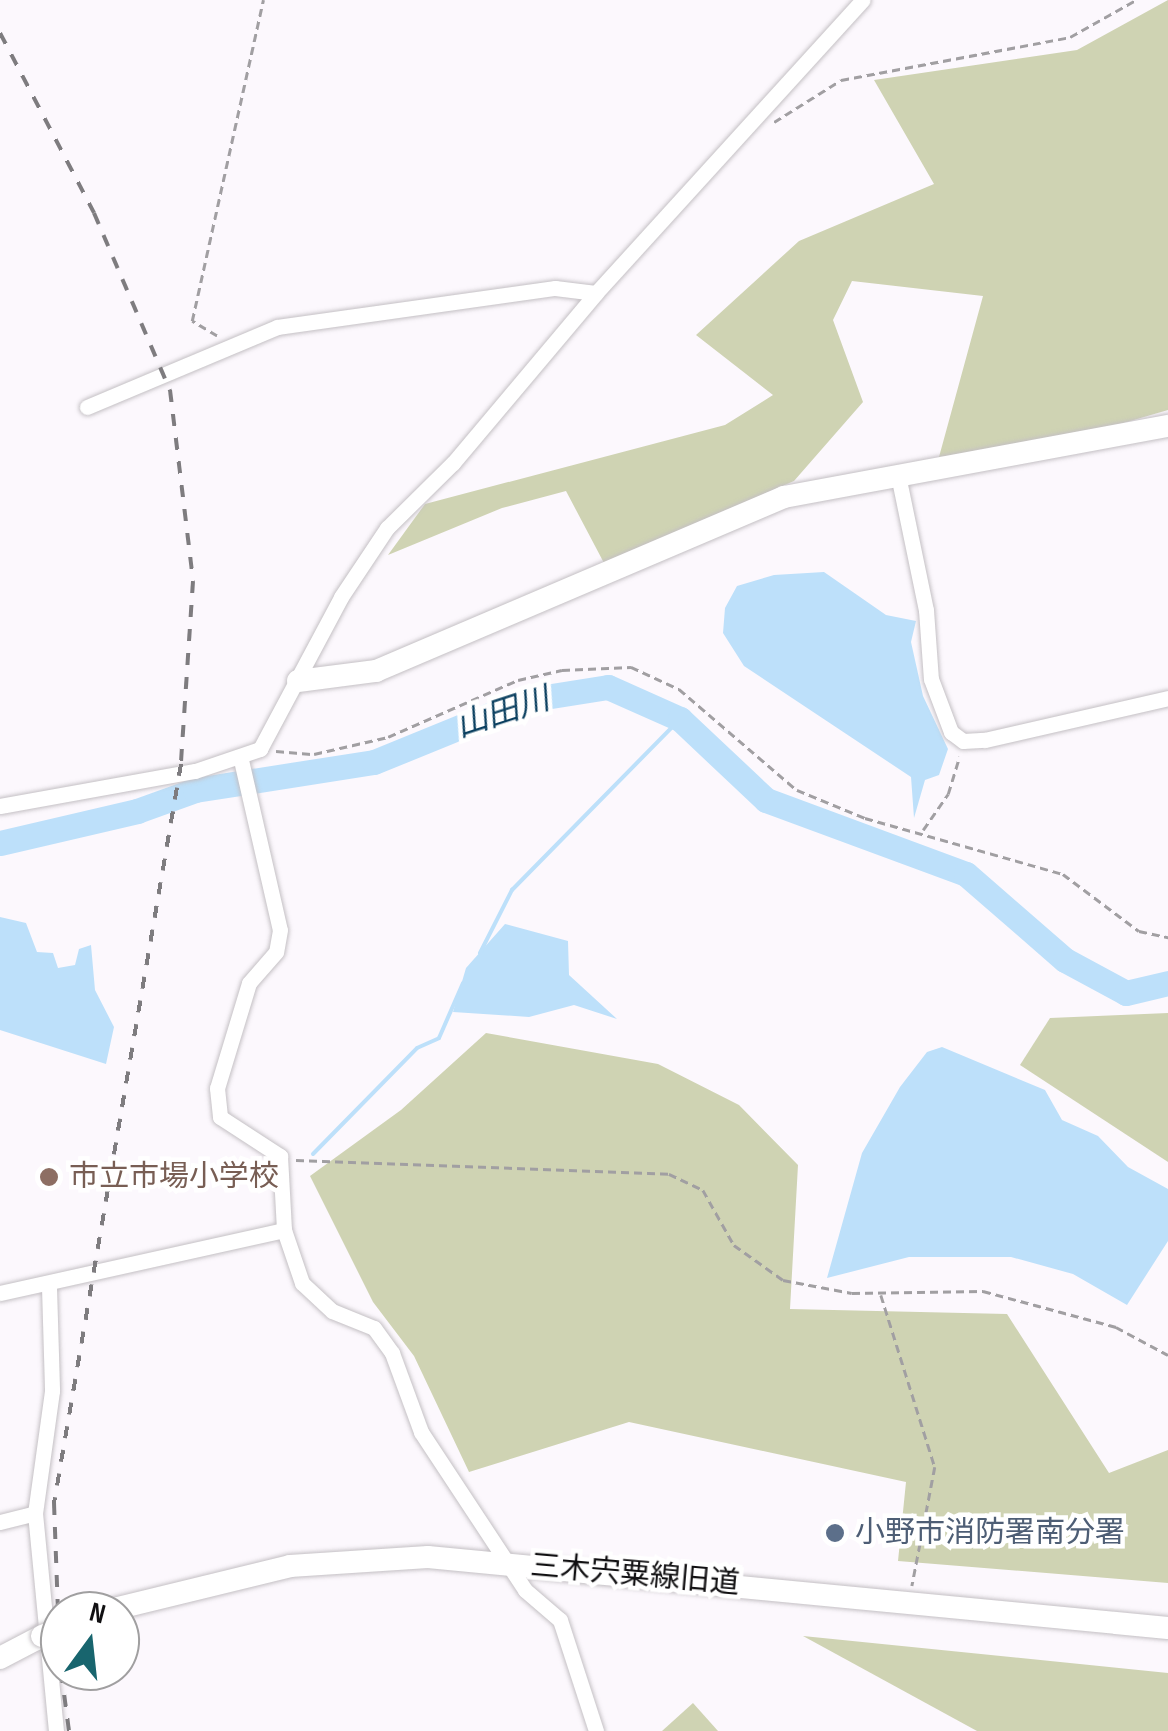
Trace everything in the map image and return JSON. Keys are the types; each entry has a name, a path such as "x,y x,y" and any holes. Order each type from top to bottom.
{"street":[{"path":"0,806 241,760 260,750 341,597 388,528 453,463 596,293 864,0"},
{"path":"88,407 201,364 241,339 277,328 555,288 596,293"},
{"path":"298,682 376,672 784,497 1168,426"},
{"path":"898,476 926,610 932,678 951,732 963,741 1168,698"},
{"path":"241,760 280,930 276,952 249,983 217,1088 220,1116 280,1156 284,1230 302,1283 332,1311 374,1328 392,1353 421,1432 506,1562 560,1620 596,1731"},
{"path":"0,1294 49,1287 284,1230"},
{"path":"49,1287 52,1392 34,1513 56,1731"},
{"path":"0,1522 34,1513"},
{"name":"三木宍粟線旧道","path":"140,1603 290,1566 428,1557 909,1600 1168,1628"},
{"path":"0,1658 40,1638"}],"path":[{"path":"241,339 209,335 192,321 263,0"},
{"path":"747,127 799,111 841,80 1070,37 1136,0"},
{"path":"260,750 314,754 388,737 518,680 562,670 630,667 680,690 797,790 865,818 922,831 1063,874 1139,931 1168,936"},
{"path":"922,831 948,794 963,741"},
{"path":"280,1156 308,1163 669,1174 703,1190 734,1245 763,1269 804,1288 880,1294 983,1291 1116,1326 1168,1355"},
{"path":"880,1294 934,1468 909,1600"}],"green space":[{"path":"1168,0 1168,410 1072,438 939,457 983,296 852,281 833,320 863,402 794,481 604,563 566,491 502,508 388,555 425,504 725,425 773,395 696,335 799,241 934,184 874,80 1077,50"},
{"path":"1168,1013 1168,1162 1020,1065 1050,1018"},
{"path":"486,1033 658,1064 739,1105 798,1165 790,1309 1007,1314 1109,1473 1168,1450 1168,1583 898,1561 906,1482 629,1422 469,1472 414,1356 373,1302 310,1176 401,1110"},
{"path":"803,1636 1168,1673 1168,1731 977,1731"},
{"path":"693,1703 718,1731 662,1731"}],"water":[{"path":"824,572 886,615 916,621 911,642 923,696 948,749 939,775 925,780 914,818 911,777 744,666 723,633 725,608 737,586 774,575"},
{"path":"0,917 26,923 37,952 53,953 58,968 75,965 79,949 91,945 95,990 114,1027 106,1064 0,1030"},
{"path":"505,924 568,941 569,975 617,1019 574,1005 529,1017 453,1012 466,968"},
{"path":"942,1047 1045,1090 1062,1120 1098,1136 1128,1167 1168,1189 1168,1241 1127,1305 1073,1274 1011,1257 909,1257 827,1278 862,1153 900,1087 927,1052"}],"waterway":[{"name":"山田川","path":"0,843 137,811 195,790 374,762 526,700 608,687 680,719 766,800 966,874 1065,960 1126,993 1168,983"},
{"path":"480,953 512,890 680,719"},
{"path":"313,1154 417,1048 439,1038 463,983"}],"railway":[{"path":"0,33 94,213 170,390 193,581 181,764 54,1503 57,1591"},
{"path":"64,1691 69,1731"}],"place":[{"name":"市立市場小学校","path":"49,1177"},
{"name":"小野市消防署南分署","path":"835,1533"}]}
